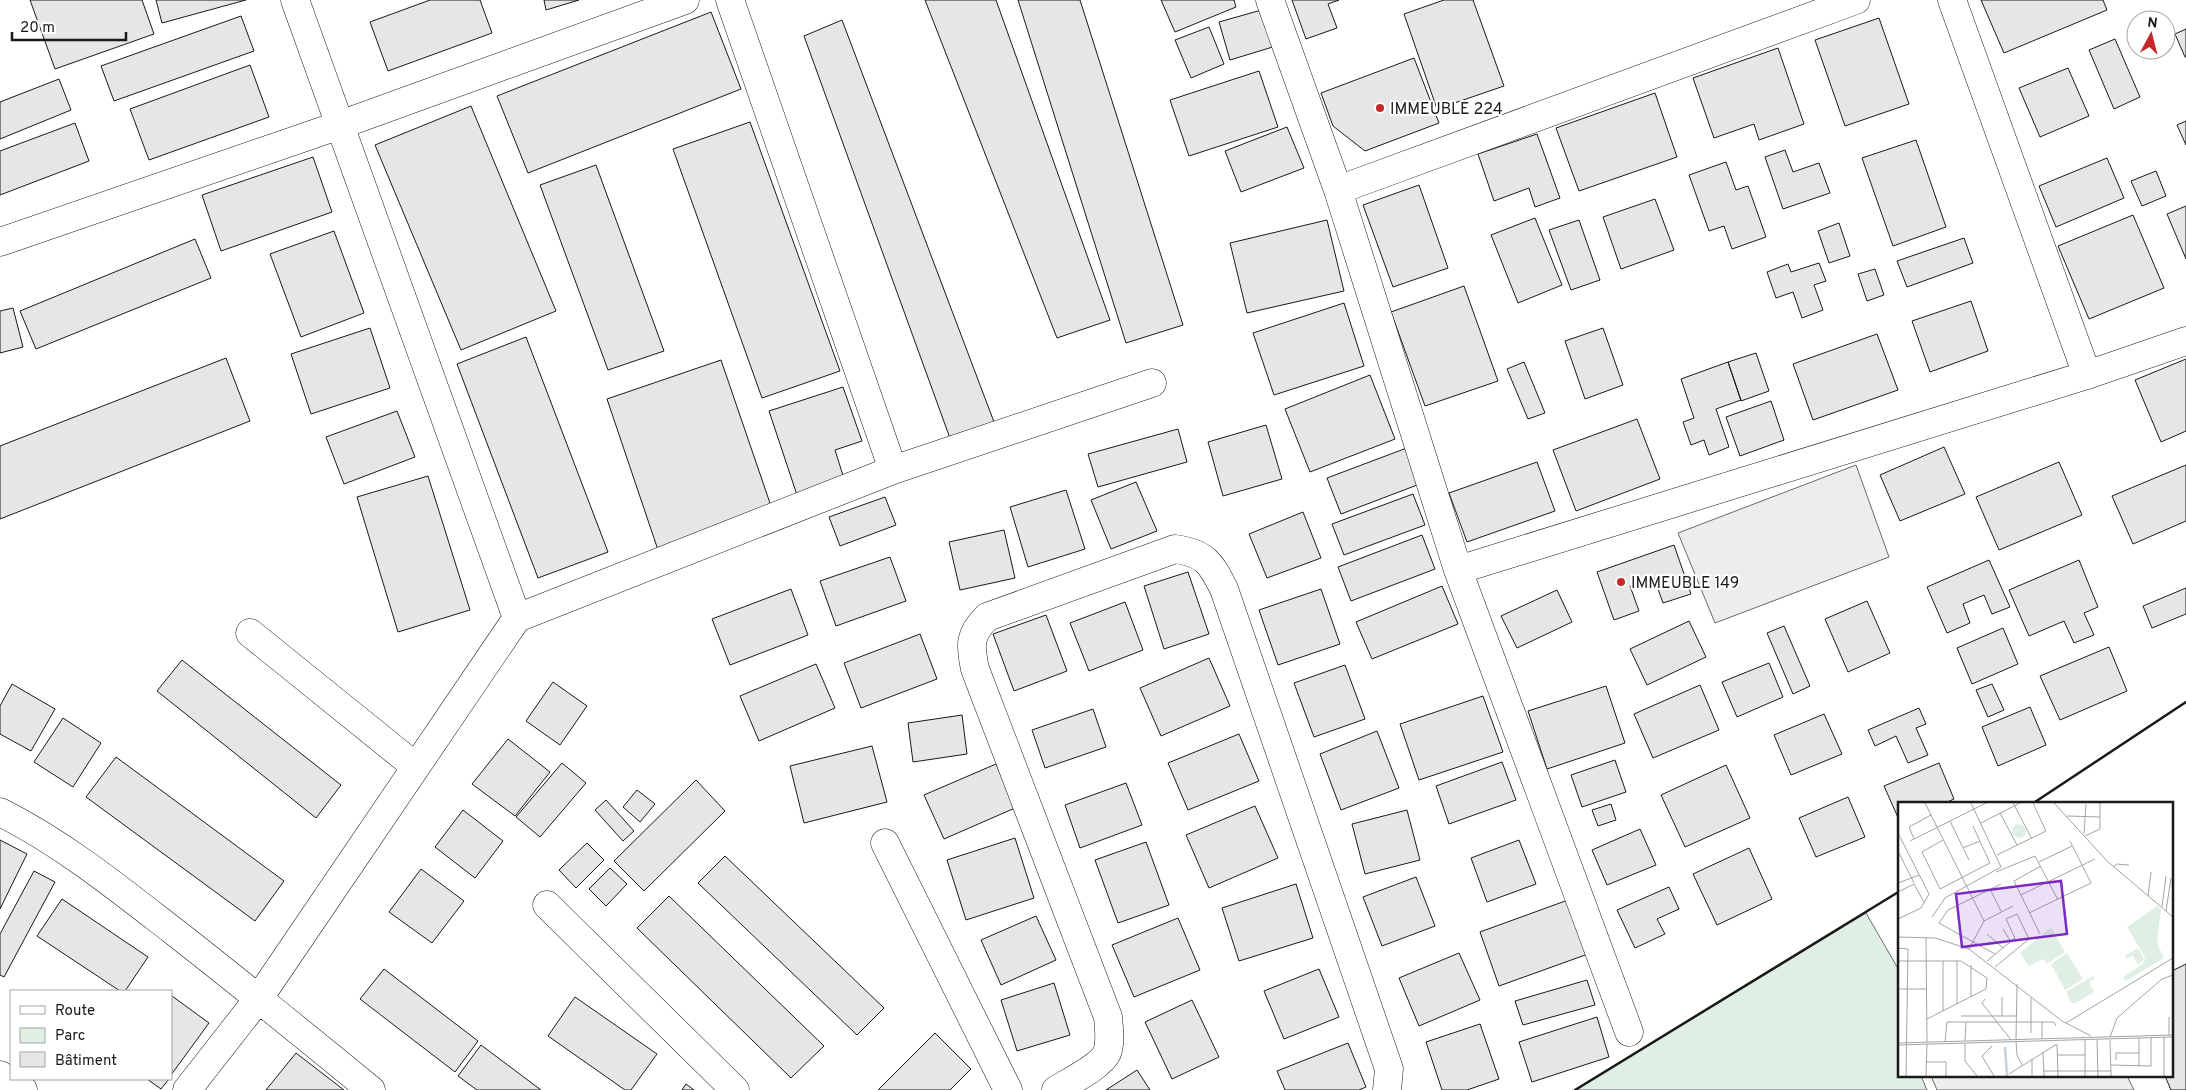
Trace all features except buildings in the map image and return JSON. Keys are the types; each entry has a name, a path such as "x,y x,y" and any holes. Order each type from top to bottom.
{"street":[{"path":"295,0 517,618"},
{"path":"0,242 340,124 684,0"},
{"path":"730,0 893,470"},
{"path":"1270,0 1338,190 1458,570 1629,1032"},
{"path":"1338,190 1856,0"},
{"path":"1952,0 2087,375"},
{"path":"1458,570 2087,375 2186,341"},
{"path":"187,1090 259,998 517,618 893,470 1152,383"},
{"path":"1056,1090 1079,1076 1106,1054 1110,1035 1108,1017 974,669 972,641 975,630 987,617 1175,549 1194,552 1209,562 1224,589 1389,1070 1387,1090"},
{"path":"250,633 416,767"},
{"path":"0,812 21,822 112,883 259,998 371,1090"},
{"path":"885,843 1008,1090"},
{"path":"547,905 736,1090"},
{"path":"0,1075 23,1090"}],"green space":[{"path":"1866,913 1898,969 1898,1078 1922,1078 1927,1090 1575,1090"}],"shaded area":[{"path":"1856,465 1889,557 1715,623 1678,533"},
{"path":"1932,1078 2128,1078 2134,1090 1937,1090"}],"wall":[{"path":"2035,802 2186,702"},
{"path":"1575,1090 1898,892"}],"place":[{"name":"IMMEUBLE 224","path":"1380,108"},
{"name":"IMMEUBLE 149","path":"1621,582"}]}
